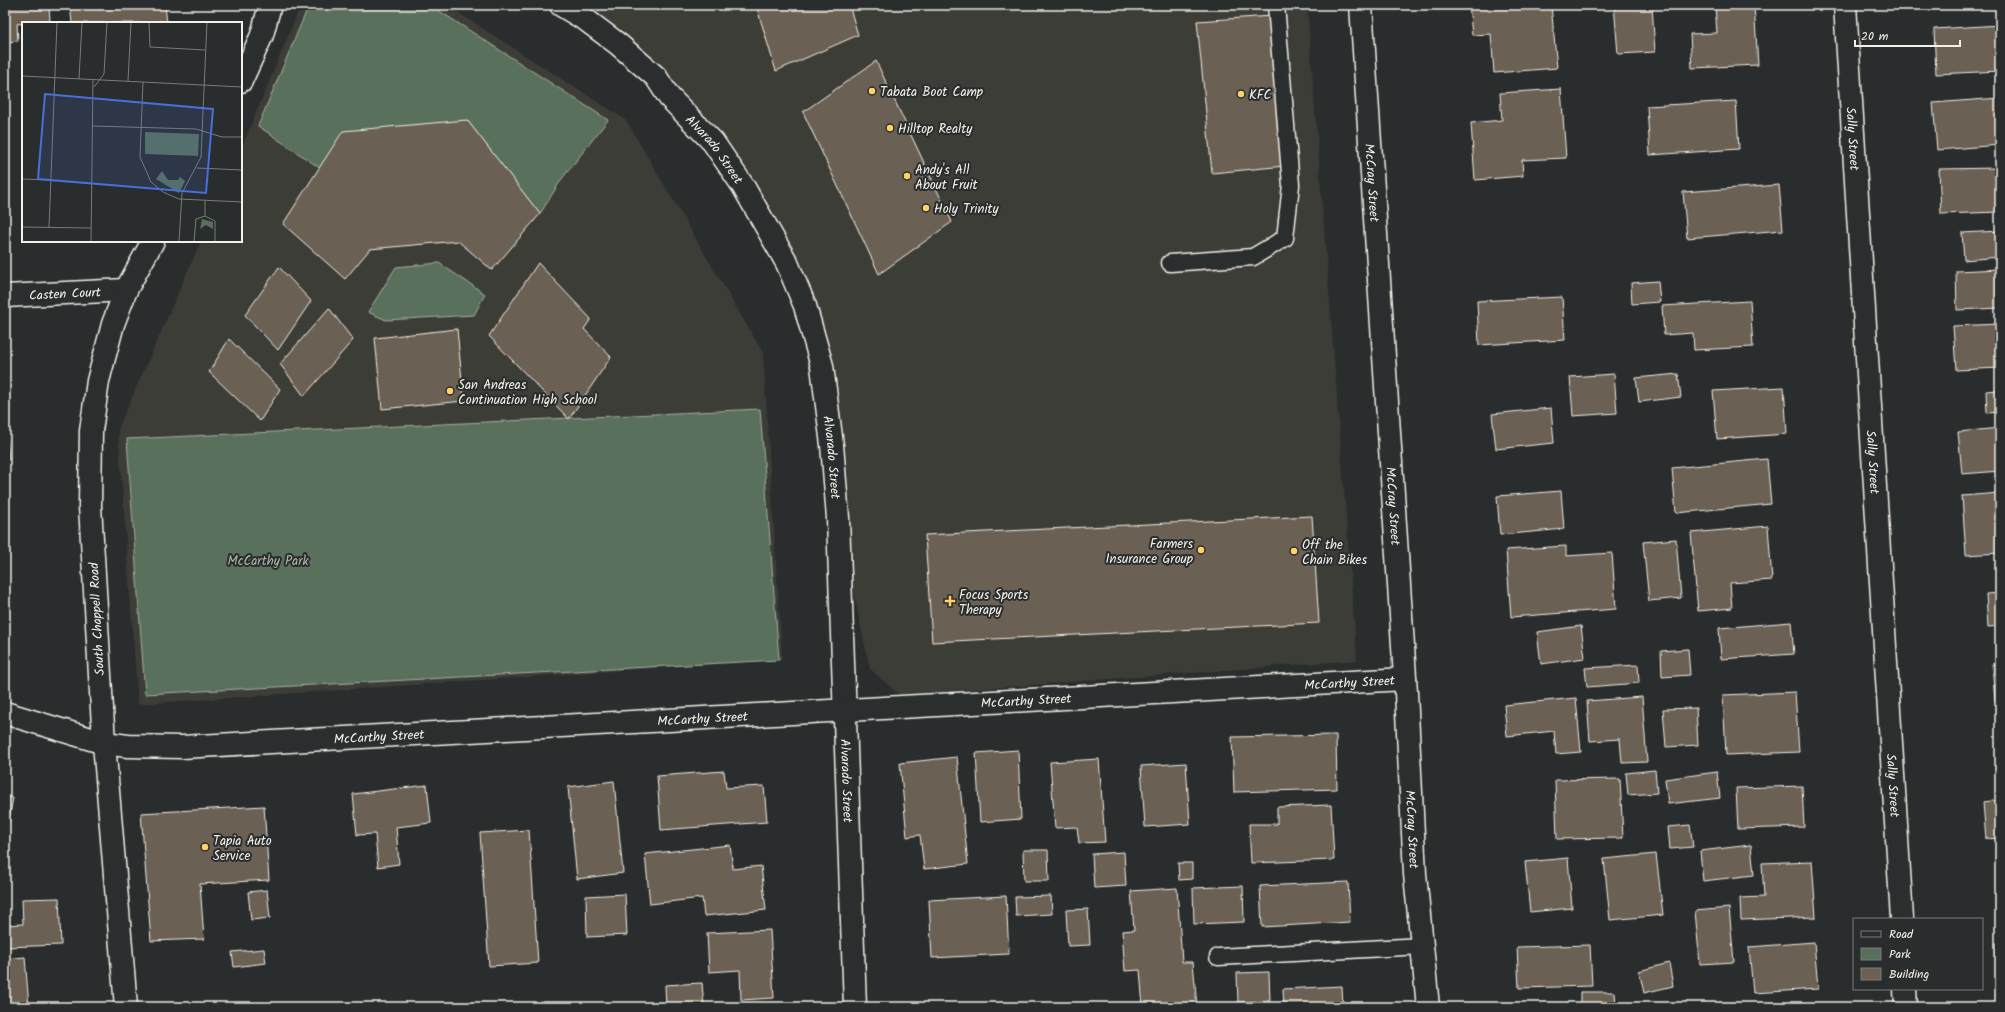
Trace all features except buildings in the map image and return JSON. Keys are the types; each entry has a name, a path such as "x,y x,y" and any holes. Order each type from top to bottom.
{"street":[{"path":"242,79 262,35 270,5"},
{"name":"Alvarado Street","path":"561,5 586,20 618,44 656,77 669,97 713,142 743,186 787,263 806,306 822,366 832,445 838,518 855,1007"},
{"name":"McCray Street","path":"1361,5 1405,679 1415,874 1428,1007"},
{"name":"Sally Street","path":"1844,5 1902,918"},
{"name":"South Chappell Road","path":"126,1007 104,742 90,506 90,431 98,381 113,324 126,290 152,242"},
{"name":"Casten Court","path":"5,296 126,290"},
{"name":"McCarthy Street","path":"5,713 104,742 128,746 182,747 1405,679"},
{"path":"1905,990 1906,1007"}],"lane":[{"path":"1170,263 1253,257 1285,238 1291,185 1276,5"},
{"path":"1218,957 1422,946"}],"shaded area":[{"name":"San Andreas Continuation High School","path":"301,5 446,5 626,120 763,353 782,659 138,704 118,429 201,242 242,242 242,147"},
{"path":"566,5 1307,5 1357,660 900,695 870,669 838,518 825,374 787,263 623,33"}],"green space":[{"path":"309,5 430,5 608,120 561,180 540,214 467,120 320,168 258,126"},
{"path":"439,263 485,294 474,315 386,320 368,312 396,267"},
{"name":"McCarthy Park","path":"760,409 779,660 145,694 127,439"}],"place":[{"name":"Tabata Boot Camp","path":"872,91"},
{"name":"KFC","path":"1241,94"},
{"name":"Hilltop Realty","path":"890,128"},
{"name":"Andy's All About Fruit","path":"907,176"},
{"name":"Holy Trinity","path":"926,208"},
{"name":"San Andreas Continuation High School","path":"450,391"},
{"name":"Farmers Insurance Group","path":"1201,550"},
{"name":"Off the Chain Bikes","path":"1294,551"},
{"name":"Focus Sports Therapy","path":"950,601"},
{"name":"Tapia Auto Service","path":"205,847"}]}
